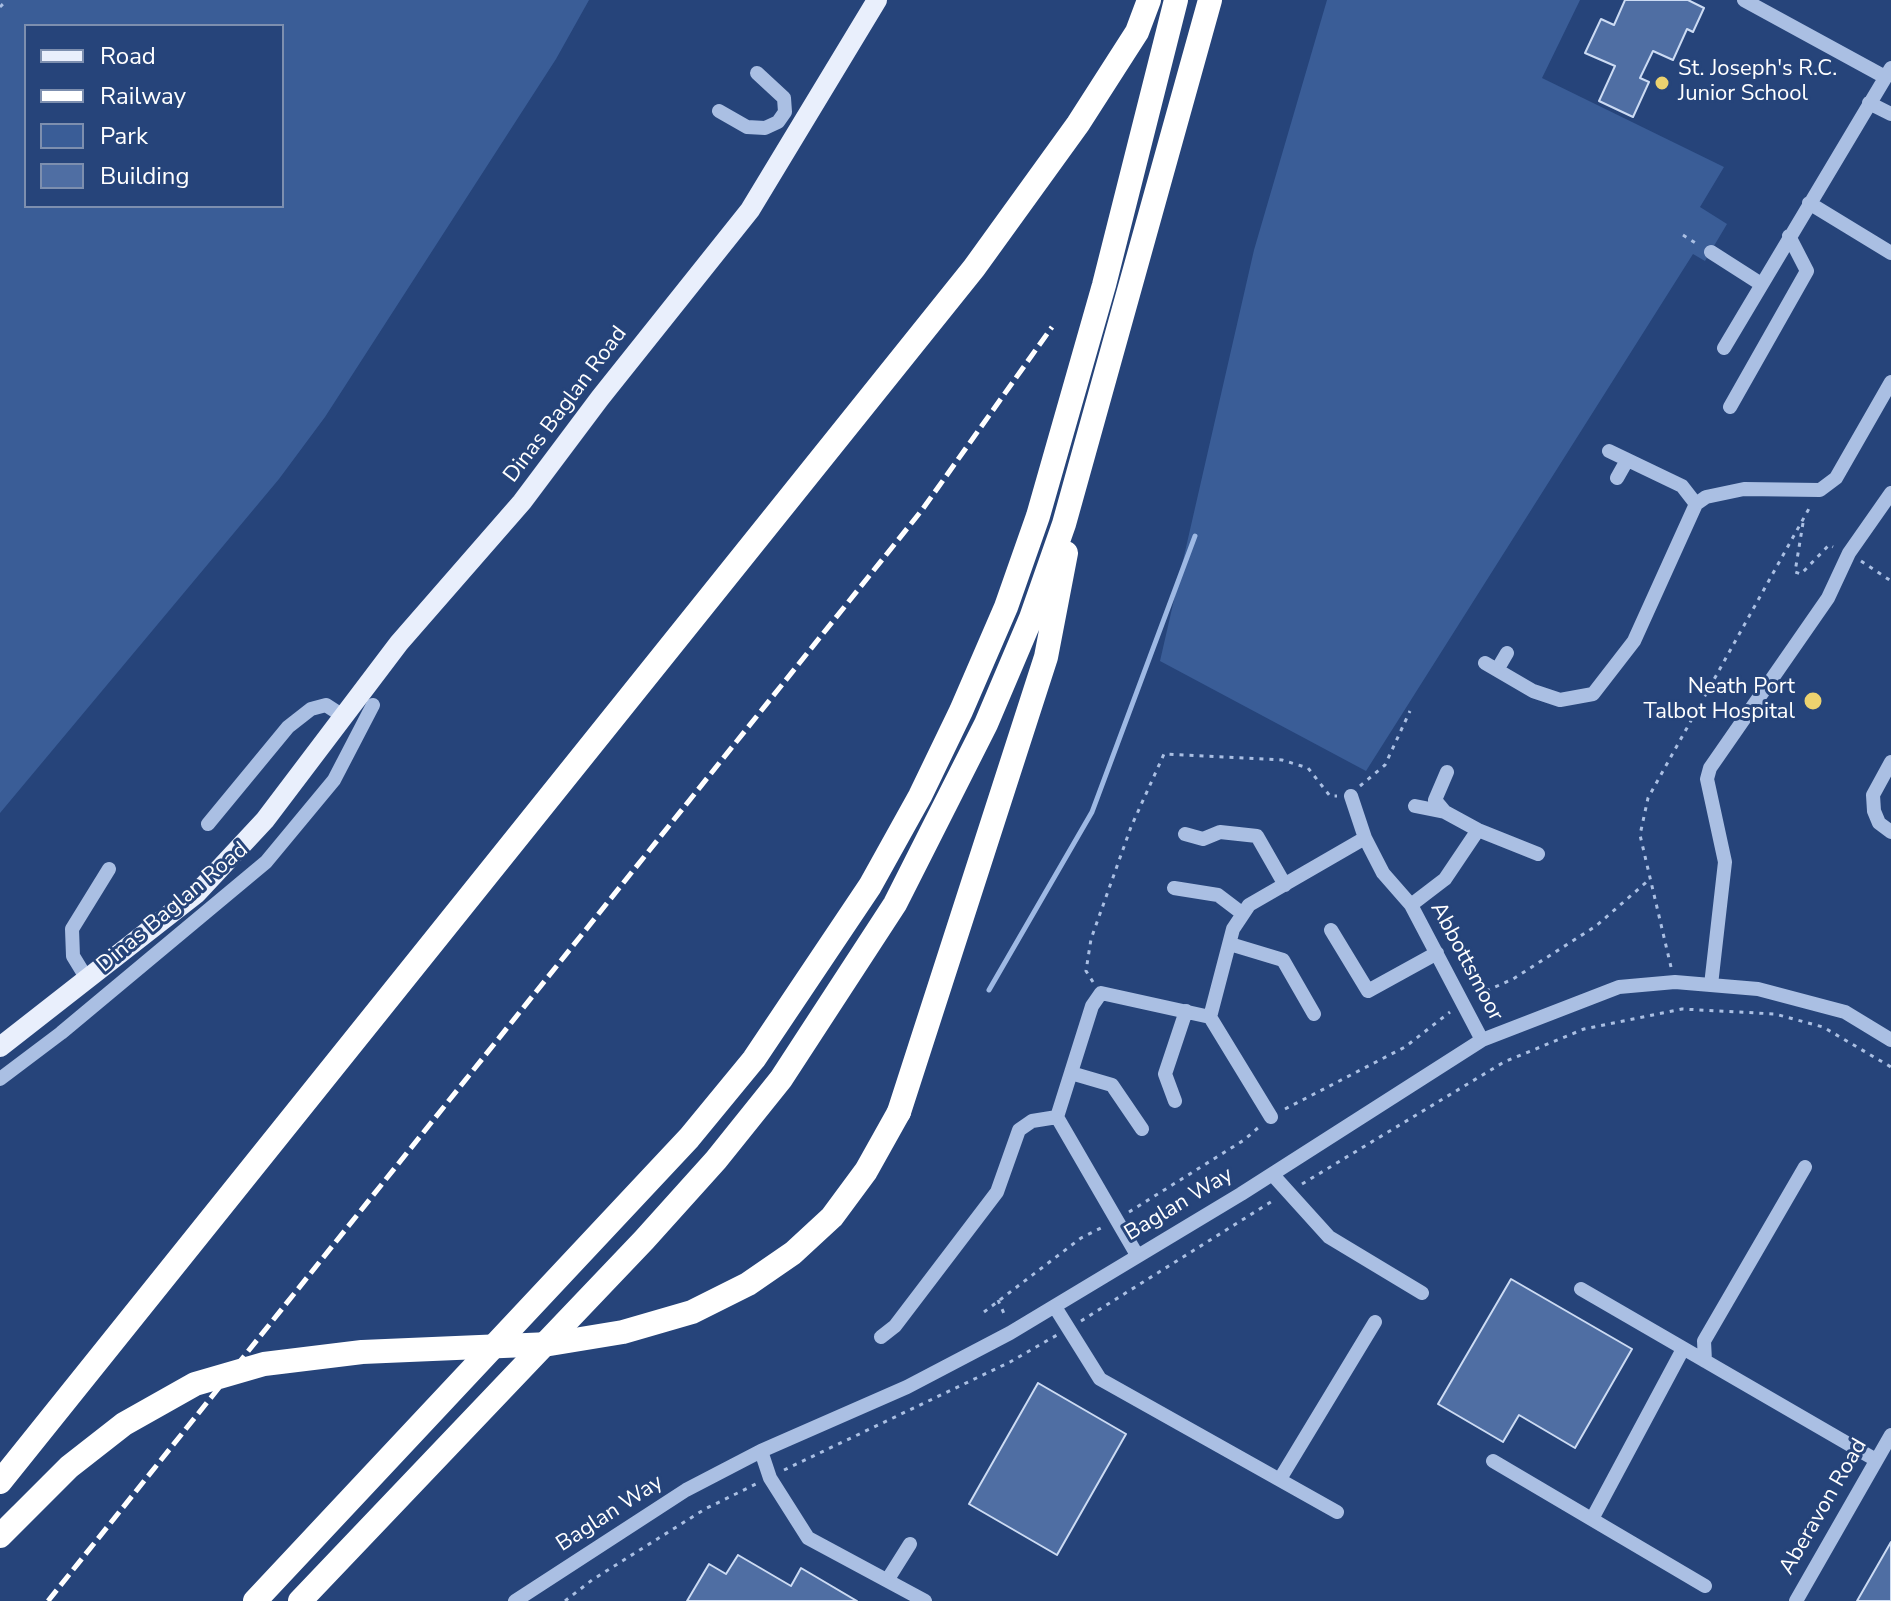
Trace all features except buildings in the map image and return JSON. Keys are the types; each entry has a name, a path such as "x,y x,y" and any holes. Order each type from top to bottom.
{"highway":[{"path":"0,1482 974,268 1078,124 1137,32 1149,0"},
{"path":"255,1601 689,1138 754,1059 870,886 920,796 961,711 1006,607 1038,516 1104,285 1176,0"},
{"path":"300,1601 644,1240 716,1160 781,1079 840,993 902,891 986,724 1031,618 1064,524 1210,0"},
{"path":"0,1536 69,1467 113,1432 195,1384 264,1364 362,1352 550,1344 623,1332 692,1312 748,1284 793,1253 832,1217 866,1171 899,1112 1046,657 1090,433"}],"main road":[{"name":"Dinas Baglan Road","path":"0,1047 197,893 265,820 399,643 522,502 600,398 750,210 791,122 877,0"}],"street":[{"path":"1724,348 1888,72 1744,0"},
{"path":"719,111 755,128 791,122 784,98 757,73"},
{"path":"1869,103 1891,114"},
{"path":"1809,203 1891,253"},
{"path":"1730,407 1807,271 1789,236"},
{"path":"1711,252 1761,284"},
{"path":"1507,653 1491,667 1533,691 1560,700 1593,694 1634,641 1696,504 1706,497 1744,489 1820,490 1836,478 1891,382"},
{"path":"1609,451 1626,462 1682,486 1696,504"},
{"path":"1617,478 1626,462"},
{"path":"1711,985 1725,862 1707,779 1710,768 1828,598 1849,553 1891,493"},
{"path":"208,824 288,727 311,709 326,705 343,716"},
{"name":"Dinas Baglan Road","path":"0,1079 61,1033 266,862 334,780 373,705"},
{"path":"1891,762 1873,795 1879,823 1891,832"},
{"path":"1445,812 1435,800 1447,772"},
{"name":"Abbottsmoor","path":"1351,796 1365,838 1383,873 1411,905 1482,1040"},
{"path":"1415,806 1445,812 1478,830 1538,854"},
{"name":"Abbottsmoor","path":"1411,905 1445,879 1478,830"},
{"path":"1185,834 1203,839 1220,832 1257,836 1285,885"},
{"path":"1210,1017 1233,929 1249,905 1365,838"},
{"path":"87,979 73,956 72,929 109,869"},
{"path":"1174,888 1218,895 1243,914"},
{"path":"1331,930 1368,991 1437,953"},
{"path":"1230,944 1283,960 1314,1014"},
{"name":"Baglan Way","path":"515,1601 686,1490 761,1451 907,1387 1055,1307 1482,1040 1619,987 1675,982 1758,989 1845,1012 1891,1040"},
{"path":"1137,1255 1057,1117 1092,1006 1101,993 1210,1017 1271,1117"},
{"path":"1175,1101 1165,1074 1186,1011"},
{"path":"1071,1073 1112,1085 1142,1129"},
{"path":"881,1337 895,1326 997,1192 1019,1130 1032,1121 1057,1117"},
{"path":"1705,1361 1704,1341 1805,1167"},
{"path":"1272,1174 1329,1237 1422,1293"},
{"path":"1581,1289 1876,1460"},
{"path":"1055,1307 1100,1379 1337,1512"},
{"path":"1280,1479 1375,1322"},
{"path":"1592,1519 1683,1349"},
{"name":"Aberavon Road","path":"1796,1601 1891,1435"},
{"path":"761,1451 770,1478 808,1538 925,1601"},
{"path":"1493,1461 1705,1586"},
{"path":"888,1579 910,1544"}],"path":[{"path":"0,7 7,0"},
{"path":"1675,982 1640,835 1648,798 1820,490"},
{"path":"1351,796 1385,765 1410,711"},
{"path":"984,1312 1081,1238 1117,1220 1244,1140 1271,1117 1405,1047 1462,1002 1513,979 1596,926 1650,879"},
{"path":"565,1601 592,1580 705,1509 1010,1362 1504,1062 1584,1029 1682,1009 1775,1014 1823,1027 1891,1067"}],"green space":[{"path":"0,0 589,0 556,59 325,417 279,479 0,813"},
{"path":"1327,0 1580,0 1542,78 1724,167 1700,207 1727,224 1705,261 1693,254 1366,771 1160,661 1254,250"}],"waterway":[{"path":"989,990 1092,812 1195,536"}],"railway":[{"path":"48,1601 922,510 1052,327"}],"place":[{"name":"St. Joseph's R.C. Junior School","path":"1662,83"},
{"name":"Neath Port Talbot Hospital","path":"1813,701"}]}
